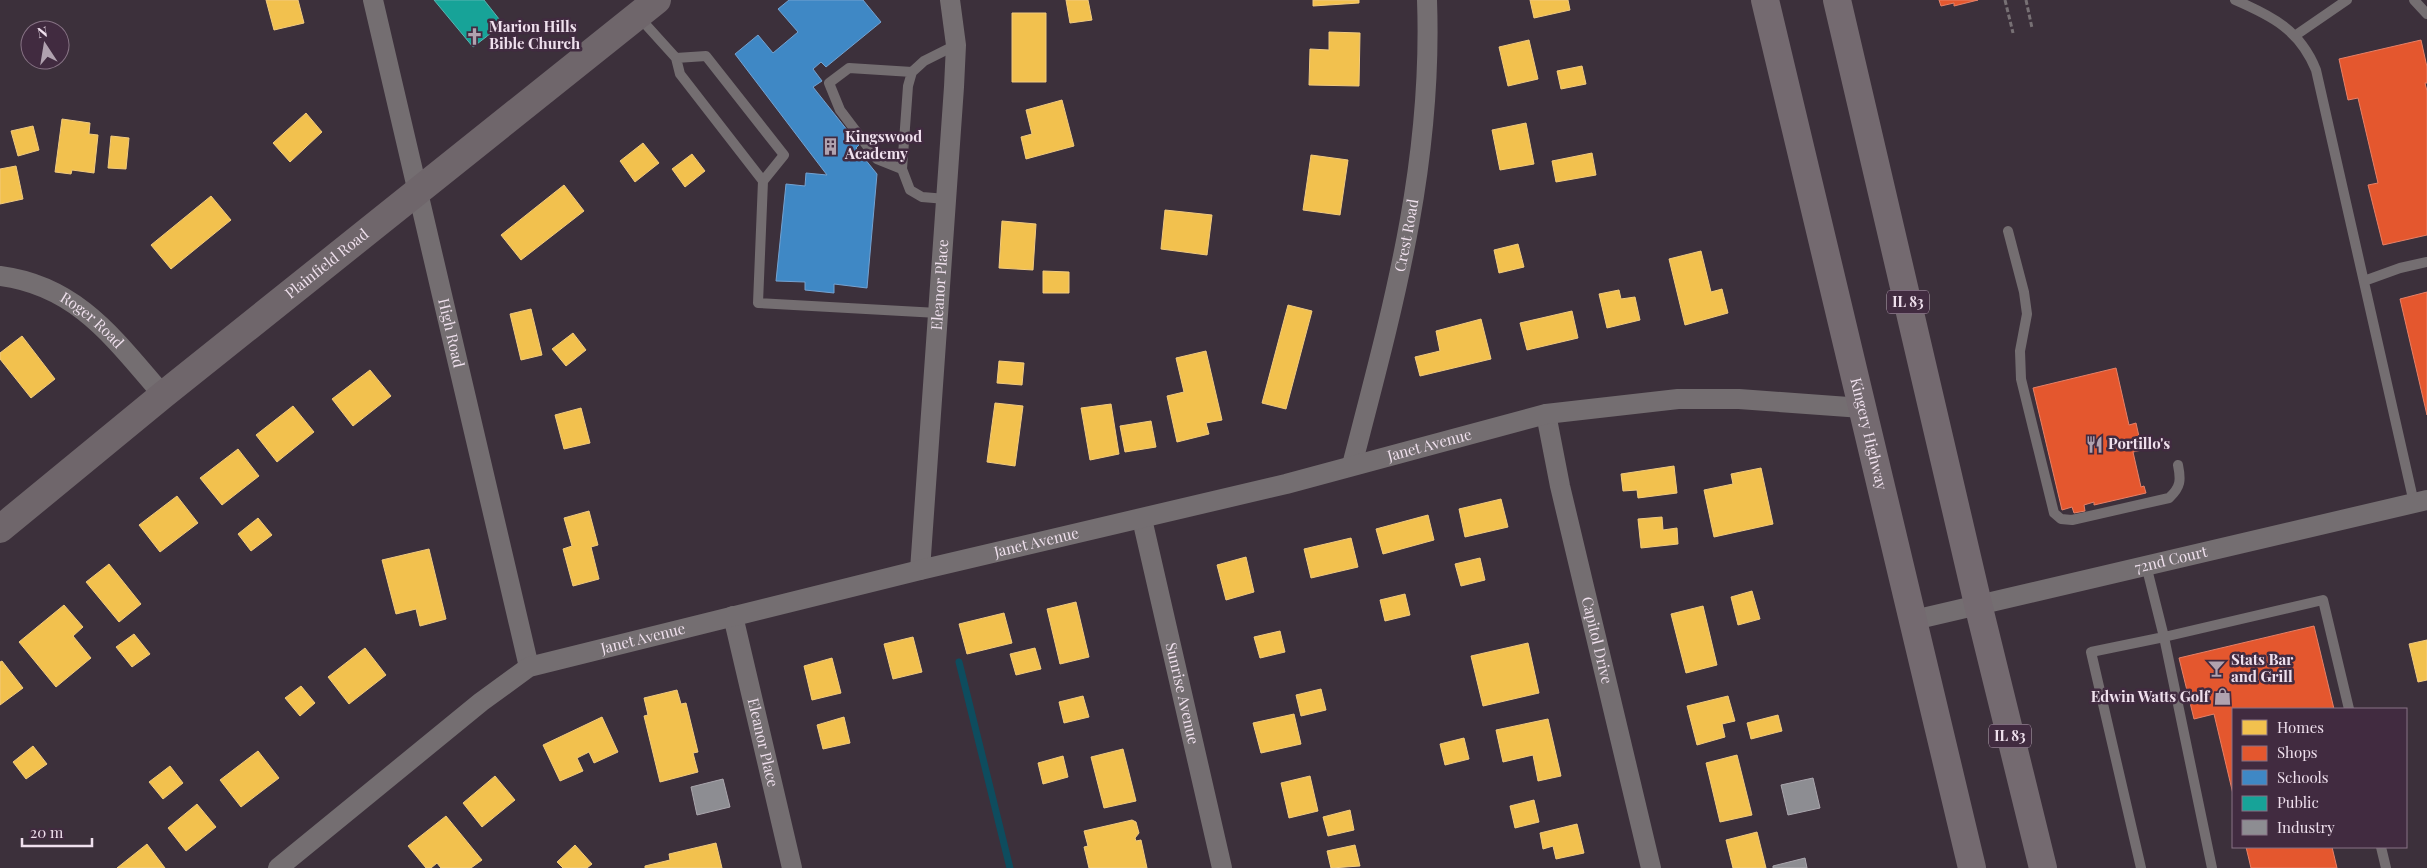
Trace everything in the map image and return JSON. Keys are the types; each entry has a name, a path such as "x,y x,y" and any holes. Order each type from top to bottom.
{"highway":[{"name":"Kingery Highway","path":"1765,0 1972,868"},
{"name":"IL 83","path":"1842,6 1978,604 2043,868"}],"main road":[{"name":"Plainfield Road","path":"0,529 163,395 647,8"}],"street":[{"name":"High Road","path":"373,0 530,667"},
{"name":"Eleanor Place","path":"920,570 956,45 950,0"},
{"name":"Crest Road","path":"1352,465 1399,285 1417,185 1427,76 1427,0"},
{"name":"Roger Road","path":"0,276 24,280 66,297 94,318 163,395"},
{"name":"Janet Avenue","path":"278,868 481,702 530,667 920,570 1286,484 1546,414 1678,399 1739,400 1862,408"},
{"name":"Capitol Drive","path":"1546,414 1560,486 1651,868"},
{"name":"72nd Court","path":"1914,620 2420,502"},
{"name":"Sunrise Avenue","path":"1142,518 1222,868"},
{"name":"Eleanor Place","path":"733,616 792,868"}],"lane":[{"path":"2235,0 2261,12 2296,35 2310,54 2316,70 2364,281 2420,502"},
{"path":"2296,35 2347,0"},
{"path":"2414,0 2427,14"},
{"path":"647,8 676,58 680,74 762,180"},
{"path":"946,199 922,197 910,190 902,169 908,86 912,72 924,61 956,45"},
{"path":"676,58 706,56 784,155 762,180 758,303 938,313"},
{"path":"902,169 877,159 840,110 829,82 849,68 912,72"},
{"path":"2008,232 2027,314 2020,351 2020,379 2054,513 2061,519 2072,520 2169,498 2178,490 2180,479 2178,465"},
{"path":"2364,281 2400,268 2427,262"},
{"path":"2146,565 2164,637 2212,868"},
{"path":"2141,868 2091,652 2323,600 2349,708"},
{"path":"2381,848 2386,868"}],"path":[{"path":"2005,0 2013,33"},
{"path":"2026,0 2032,28"}],"building: Homes":[{"path":"266,0 298,0 304,23 274,30"},
{"path":"1066,0 1088,0 1092,20 1070,23"},
{"path":"1313,0 1359,0 1359,3 1313,6"},
{"path":"1530,0 1568,0 1570,10 1534,18"},
{"path":"1012,13 1046,13 1046,82 1012,82"},
{"path":"1329,32 1360,33 1359,86 1309,85 1310,49 1329,50"},
{"path":"1529,40 1538,79 1508,86 1499,47"},
{"path":"1582,66 1586,84 1561,89 1557,71"},
{"path":"1062,100 1074,146 1026,159 1021,137 1032,134 1026,110"},
{"path":"306,113 322,132 290,162 273,143"},
{"path":"62,119 90,123 89,134 98,135 94,173 72,170 71,174 55,172"},
{"path":"1526,123 1534,164 1500,170 1492,130"},
{"path":"33,126 39,150 18,156 11,131"},
{"path":"111,136 129,138 126,169 108,168"},
{"path":"643,143 659,163 635,182 620,161"},
{"path":"1592,153 1596,175 1556,182 1552,161"},
{"path":"692,154 705,171 685,187 672,169"},
{"path":"1311,155 1348,160 1340,215 1303,210"},
{"path":"16,166 23,199 0,204 0,169"},
{"path":"564,185 584,211 521,260 501,235"},
{"path":"211,196 231,220 171,269 151,245"},
{"path":"1165,210 1212,215 1207,255 1161,249"},
{"path":"1002,221 1036,224 1033,270 999,268"},
{"path":"1518,244 1524,267 1499,273 1494,250"},
{"path":"1701,251 1711,292 1722,289 1728,313 1685,325 1669,259"},
{"path":"1043,271 1069,272 1069,293 1043,293"},
{"path":"1619,290 1621,299 1635,297 1640,320 1607,328 1599,294"},
{"path":"1288,305 1312,311 1286,409 1262,403"},
{"path":"531,309 542,355 521,360 510,314"},
{"path":"1572,311 1578,338 1527,350 1520,323"},
{"path":"1481,319 1491,359 1420,376 1415,357 1440,351 1436,331"},
{"path":"573,333 586,350 566,366 552,349"},
{"path":"22,336 55,379 31,398 0,359 0,353"},
{"path":"1206,351 1222,420 1206,423 1209,434 1177,442 1167,396 1184,392 1176,358"},
{"path":"999,361 1024,363 1022,385 997,383"},
{"path":"370,370 391,396 353,426 332,399"},
{"path":"995,403 1023,406 1015,466 987,462"},
{"path":"1111,404 1119,454 1090,460 1081,408"},
{"path":"293,406 314,432 277,462 256,435"},
{"path":"581,408 590,443 564,449 555,415"},
{"path":"1151,421 1156,447 1125,452 1120,426"},
{"path":"238,449 259,476 222,505 200,478"},
{"path":"1674,466 1677,493 1638,498 1637,490 1623,491 1621,474"},
{"path":"1761,468 1773,524 1714,537 1704,490 1733,484 1731,474"},
{"path":"177,496 198,523 160,552 139,525"},
{"path":"1501,499 1508,527 1465,537 1459,509"},
{"path":"589,511 598,545 591,547 599,579 573,586 563,549 572,546 564,518"},
{"path":"1428,515 1434,540 1383,554 1376,529"},
{"path":"1662,517 1663,530 1677,528 1678,544 1641,548 1638,519"},
{"path":"258,518 272,535 251,551 238,534"},
{"path":"1351,538 1358,567 1311,578 1304,549"},
{"path":"429,549 446,619 420,626 416,609 396,614 382,560"},
{"path":"1246,557 1254,592 1226,600 1217,565"},
{"path":"1480,558 1485,580 1461,586 1455,564"},
{"path":"109,564 141,604 119,622 86,582"},
{"path":"1752,591 1760,619 1738,625 1731,597"},
{"path":"1405,594 1410,615 1385,621 1380,600"},
{"path":"1076,602 1089,657 1060,664 1047,609"},
{"path":"64,605 83,627 73,636 91,658 56,687 19,642"},
{"path":"1703,606 1717,665 1686,673 1671,614"},
{"path":"1004,613 1012,643 967,654 959,624"},
{"path":"1280,631 1285,652 1260,658 1254,637"},
{"path":"134,634 150,654 132,667 116,647"},
{"path":"913,637 922,672 893,679 884,644"},
{"path":"2427,640 2427,680 2418,682 2409,644"},
{"path":"1528,643 1539,693 1483,706 1471,656"},
{"path":"365,648 386,675 349,704 328,677"},
{"path":"1035,648 1041,669 1016,675 1010,654"},
{"path":"832,658 841,693 812,700 804,666"},
{"path":"2,661 23,688 0,705 0,662"},
{"path":"301,686 315,703 300,716 285,698"},
{"path":"1321,689 1326,710 1301,716 1296,695"},
{"path":"677,690 681,704 686,703 698,752 693,753 698,772 660,782 644,716 648,715 644,698"},
{"path":"1083,696 1089,717 1064,723 1059,702"},
{"path":"1728,696 1735,721 1722,724 1725,737 1697,745 1687,706"},
{"path":"1294,714 1301,744 1261,753 1253,723"},
{"path":"1778,715 1782,731 1751,739 1747,723"},
{"path":"602,717 618,752 594,763 589,752 577,758 583,771 560,781 543,745"},
{"path":"844,717 850,743 823,749 817,725"},
{"path":"1548,719 1561,776 1538,781 1533,755 1503,762 1496,730"},
{"path":"1464,738 1469,759 1445,765 1440,744"},
{"path":"33,746 47,764 26,779 13,762"},
{"path":"1123,749 1136,801 1104,808 1091,757"},
{"path":"258,751 279,778 241,807 220,780"},
{"path":"1737,755 1752,815 1720,822 1706,763"},
{"path":"1063,756 1068,777 1043,784 1038,763"},
{"path":"170,766 183,783 163,799 149,782"},
{"path":"495,776 515,800 482,827 463,803"},
{"path":"1310,776 1318,811 1289,818 1281,783"},
{"path":"1534,800 1539,822 1515,828 1510,806"},
{"path":"197,804 216,827 186,851 168,828"},
{"path":"1350,810 1354,830 1328,836 1323,817"},
{"path":"446,816 482,860 471,868 441,868 437,863 431,868 426,868 408,846"},
{"path":"1132,820 1136,822 1139,833 1135,838 1136,841 1141,840 1147,868 1089,868 1084,847 1088,846 1084,831"},
{"path":"1577,824 1584,853 1556,859 1553,846 1543,849 1540,833"},
{"path":"1757,832 1766,868 1733,868 1726,840"},
{"path":"716,843 722,868 645,868 645,866 670,860 669,854"},
{"path":"147,844 165,868 117,868"},
{"path":"575,845 592,864 587,868 563,868 557,862"},
{"path":"1355,845 1360,866 1331,868 1327,851"}],"building: Shops":[{"path":"1939,0 1978,0 1954,6 1954,3 1941,6"},
{"path":"2421,40 2427,67 2427,83 2425,83 2427,91 2427,235 2383,245 2368,185 2378,183 2358,98 2348,100 2339,59"},
{"path":"2427,292 2427,415 2400,299"},
{"name":"Portillo's","path":"2116,368 2129,425 2136,423 2142,450 2133,452 2141,487 2144,486 2146,493 2094,505 2094,502 2084,505 2085,511 2074,513 2072,507 2062,510 2033,388"},
{"path":"2314,626 2334,708 2232,708 2232,790 2214,714 2194,719 2179,658"},
{"path":"2246,848 2332,848 2337,868 2251,868"}],"building: Schools":[{"name":"Kingswood Academy","path":"789,0 863,0 881,22 826,67 821,62 813,69 822,81 813,87 859,145 856,148 877,174 867,288 834,284 834,293 805,290 805,282 776,281 786,184 805,186 806,173 827,175 735,54 758,35 773,53 798,32 778,9"}],"building: Public":[{"name":"Marion Hills Bible Church","path":"434,0 484,0 503,24 473,47"}],"building: Industry":[{"path":"1813,778 1820,808 1788,815 1781,785"},
{"path":"723,779 730,807 697,815 691,787"},
{"path":"1805,858 1807,868 1773,868 1773,866"}],"waterway":[{"path":"959,662 1010,868"}],"place":[{"name":"Marion Hills Bible Church","path":"475,36"},
{"name":"Kingswood Academy","path":"831,146"},
{"name":"Portillo's","path":"2094,444"},
{"name":"Stats Bar and Grill","path":"2217,669"},
{"name":"Edwin Watts Golf","path":"2223,697"}]}
